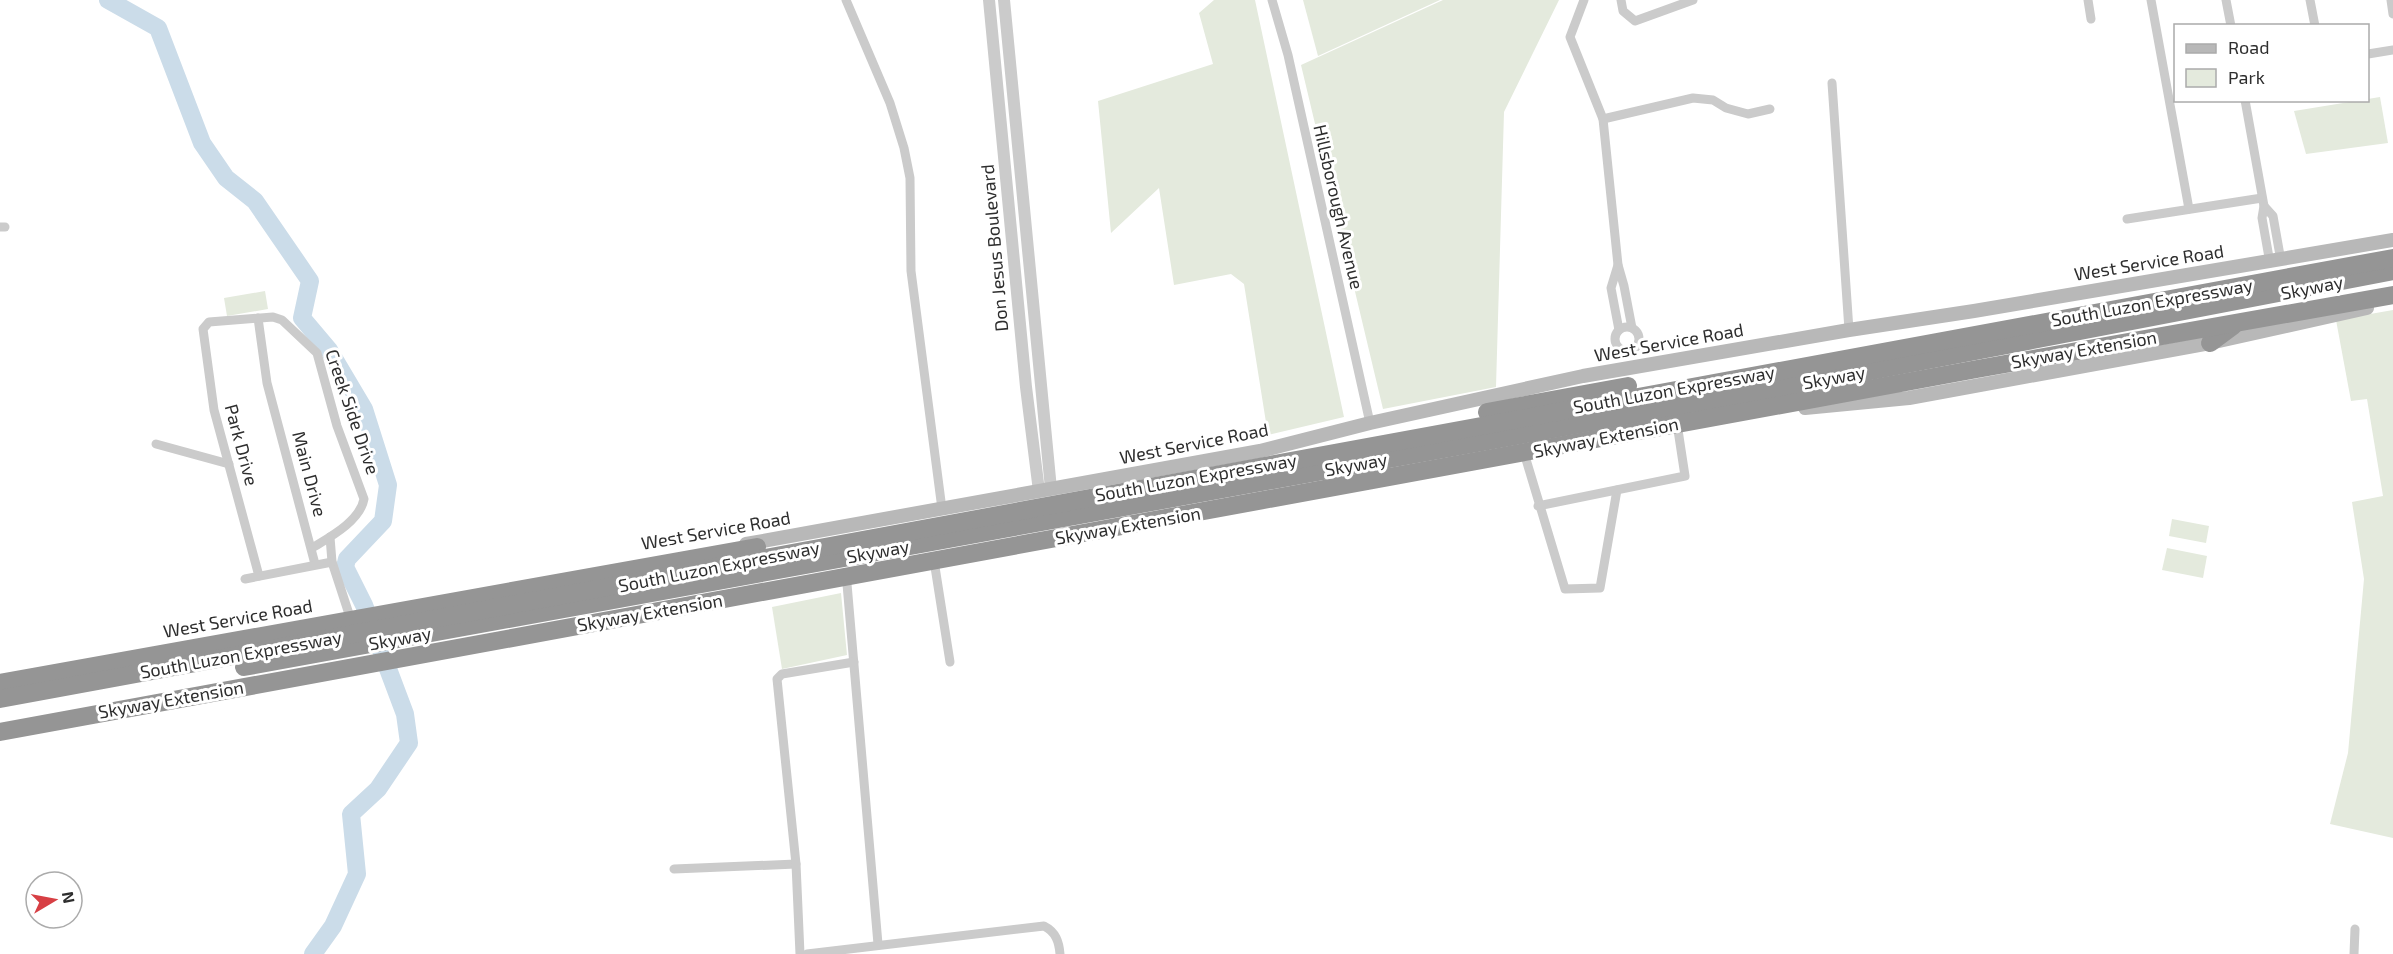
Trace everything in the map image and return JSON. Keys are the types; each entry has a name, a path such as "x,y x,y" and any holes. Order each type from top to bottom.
{"highway":[{"name":"South Luzon Expressway","path":"0,701 366,621 2393,258"},
{"name":"Skyway","path":"0,701 1817,372 2116,320 2393,264"},
{"name":"Skyway","path":"0,712 1829,379 2393,271"},
{"name":"South Luzon Expressway","path":"0,722 384,659 2255,315 2393,286"},
{"name":"Skyway","path":"2255,315 2393,295"},
{"name":"Skyway Extension","path":"0,732 1965,371 2255,315"},
{"path":"2210,343 2255,315"},
{"name":"Skyway Extension","path":"0,682 1377,435 1533,402 1885,340 2042,321 2116,320"}],"main road":[{"name":"West Service Road","path":"0,682 366,621 942,509 1260,451 1479,398 1633,368 1849,330 2275,262 2393,240"},
{"path":"0,738 384,659 847,584 1338,494 1525,456 1761,414 1910,398 2210,343 2393,303"}],"street":[{"path":"846,0 890,103 904,148 910,178 911,271 942,509"},
{"name":"Don Jesus Boulevard","path":"989,0 1015,272 1045,490"},
{"name":"Don Jesus Boulevard","path":"1004,0 1030,271 1045,490"},
{"name":"Hillsborough Avenue","path":"1272,0 1290,67 1370,423"},
{"path":"1584,0 1570,36 1603,119 1618,265 1632,328"},
{"path":"1621,0 1623,10 1635,21 1693,0"},
{"path":"1661,0 1662,11"},
{"path":"2088,0 2091,19"},
{"path":"2151,0 2189,209"},
{"path":"2226,0 2231,24"},
{"path":"2310,0 2315,24"},
{"path":"2391,0 2393,14"},
{"path":"2369,54 2393,50"},
{"path":"1832,83 1849,330"},
{"path":"1603,119 1693,98 1713,100 1726,108 1748,114 1770,109"},
{"path":"2245,102 2263,202 2262,218 2265,238 2275,262"},
{"path":"2127,219 2189,209 2263,202"},
{"path":"2263,202 2273,216 2276,236 2275,262"},
{"path":"2265,238 2276,236"},
{"path":"1618,265 1611,288 1618,328 1615,337 1617,345 1622,350 1630,351 1636,348 1639,342 1637,332 1632,328 1618,328"},
{"path":"1015,272 1030,271"},
{"name":"Creek Side Drive","path":"208,322 273,317 282,320 317,353 337,426 364,499 362,508 354,518 312,548"},
{"name":"Main Drive","path":"258,318 267,383 315,564"},
{"name":"Park Drive","path":"208,322 203,329 214,410 259,576"},
{"path":"1630,351 1633,368"},
{"path":"1538,506 1685,476 1678,430"},
{"path":"156,444 229,464"},
{"path":"1525,456 1538,506 1565,590 1600,588 1617,490"},
{"path":"330,537 333,561 349,607 366,621"},
{"path":"245,579 333,561"},
{"path":"935,567 950,662"},
{"path":"847,584 878,944"},
{"path":"800,954 796,864 777,679 782,674 854,662"},
{"path":"674,869 796,864"},
{"path":"807,954 1044,926 1051,929 1059,942 1060,954"},
{"path":"2354,954 2355,928"}],"green space":[{"path":"1214,0 1255,0 1344,417 1268,435 1244,284 1231,274 1174,285 1159,188 1111,233 1098,101 1213,64 1199,13"},
{"path":"1303,0 1440,0 1318,56"},
{"path":"1443,0 1559,0 1504,112 1496,387 1383,409 1301,65"},
{"path":"2380,97 2388,143 2306,154 2294,111 2349,102 2369,102 2369,99"},
{"path":"265,291 268,309 227,316 224,298"},
{"path":"2393,310 2393,838 2330,824 2348,753 2364,579 2352,502 2383,496 2367,399 2351,401 2336,320"},
{"path":"2172,519 2209,526 2206,543 2169,536"},
{"path":"2167,548 2207,556 2203,578 2162,570"},
{"path":"841,593 847,655 782,669 772,607"}],"waterway":[{"path":"108,0 158,28 202,143 226,178 255,201 310,281 302,318 329,350 364,409 388,485 383,521 347,559 345,567 364,605 405,714 409,743 378,789 351,814 357,874 333,926 313,954"}]}
